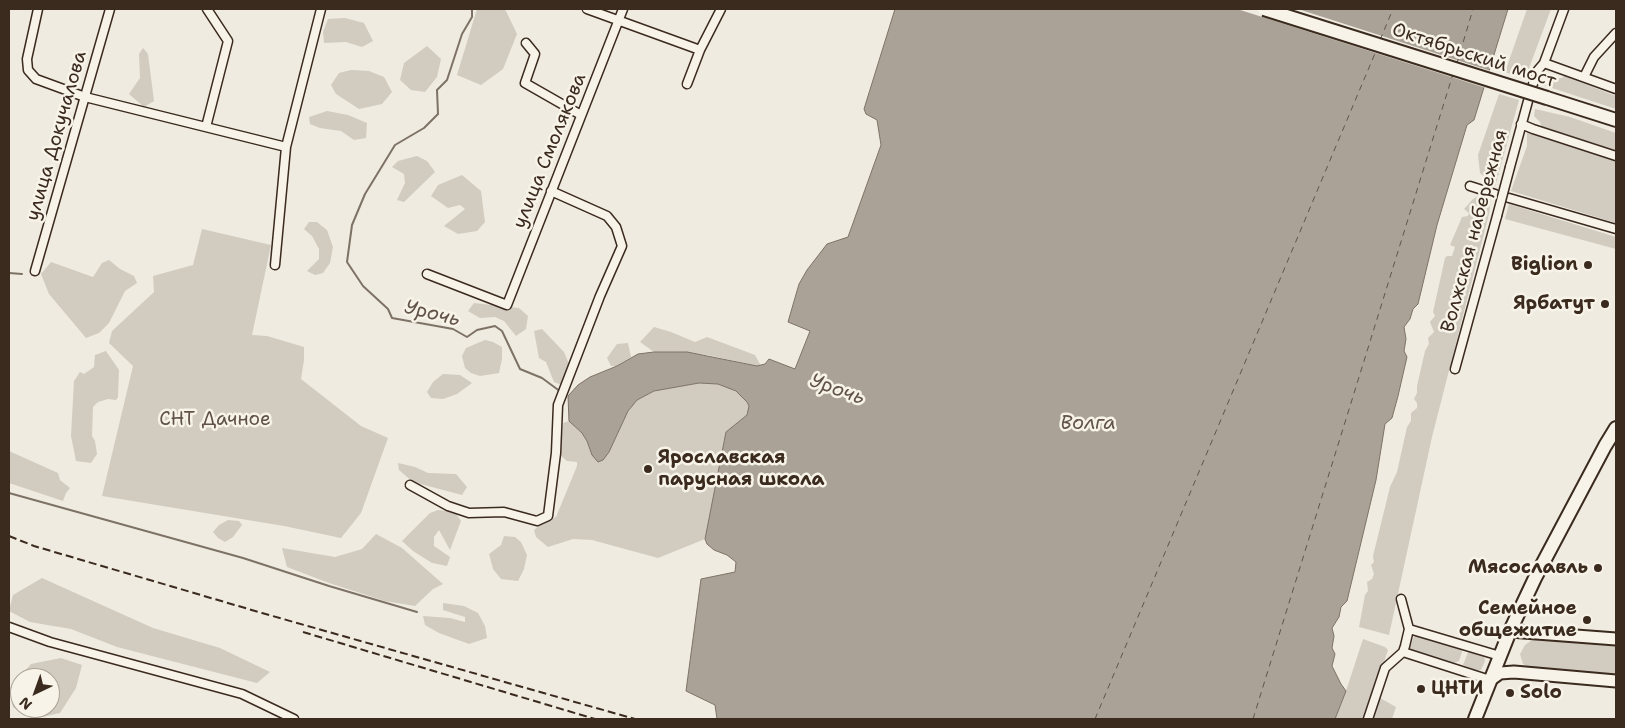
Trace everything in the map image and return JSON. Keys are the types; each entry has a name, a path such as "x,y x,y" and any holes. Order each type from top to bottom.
{"main road":[{"name":"Октябрьский мост","path":"1264,9 1616,120"},
{"path":"1475,719 1510,631 1557,534 1616,428"},
{"path":"1510,631 1616,639"},
{"path":"1502,651 1506,662 1514,672"},
{"path":"1490,680 1500,673 1514,672 1616,681"}],"street":[{"path":"38,9 27,59 28,70 36,79 85,97 286,147"},
{"name":"улица Докучалова","path":"36,271 110,9"},
{"path":"206,127 228,41 207,9"},
{"path":"275,265 286,147 321,9"},
{"path":"587,9 700,50"},
{"name":"улица Смолякова","path":"427,274 507,305 623,9"},
{"path":"687,84 700,50 721,9"},
{"path":"1533,84 1538,70 1544,63 1564,9"},
{"path":"1584,77 1594,57 1616,32"},
{"path":"526,43 535,54 525,83 581,115"},
{"path":"1544,63 1616,89"},
{"name":"Волжская набережная","path":"1454,369 1528,101"},
{"path":"1521,124 1616,156"},
{"path":"1470,186 1495,194"},
{"path":"410,485 448,506 468,513 504,512 537,521 548,516 556,459 558,405 600,296 622,246 616,228 607,216 551,191"},
{"path":"1509,198 1616,229"},
{"path":"1368,719 1385,668 1403,652 1409,629 1401,599"},
{"path":"9,628 50,642 242,694 294,719"},
{"path":"1409,629 1466,646 1502,651"},
{"path":"1403,652 1490,680"}],"green space":[{"path":"477,9 505,9 517,34 503,69 481,85 457,75"},
{"path":"1527,9 1551,9 1525,79 1505,72"},
{"path":"345,18 364,23 373,41 362,47 346,42 324,43 323,32 328,19"},
{"path":"427,46 441,59 437,77 425,92 411,90 400,80 404,63"},
{"path":"143,48 148,54 154,101 144,107 129,94 140,78 139,54"},
{"path":"351,70 369,71 384,77 392,92 382,104 359,109 336,94 331,85 339,73"},
{"path":"1564,76 1616,96 1616,109 1543,85 1548,79 1562,78"},
{"path":"1499,94 1519,100 1495,187 1480,173 1478,155"},
{"path":"1535,109 1570,117 1616,133 1616,153 1542,128 1540,122 1534,116"},
{"path":"327,111 348,115 367,123 366,138 354,140 341,131 320,128 310,124 309,117"},
{"path":"1527,129 1616,159 1616,223 1511,191 1527,146"},
{"path":"417,156 427,161 435,172 404,202 397,200 405,183 404,174 392,167 398,161"},
{"path":"462,175 481,191 485,222 477,231 458,234 444,226 465,209 460,205 448,208 431,196 438,185"},
{"path":"1478,196 1491,198 1489,214 1432,437 1389,635 1359,627 1365,595 1368,591 1367,582 1372,579 1374,574 1371,565 1374,562 1373,556 1390,487 1397,472 1407,427 1411,421 1411,413 1417,408 1417,403 1414,399 1417,393 1425,351 1429,344 1428,338 1434,332 1430,322 1435,316 1433,312 1445,258 1452,256 1455,247 1450,245 1462,217 1468,216 1469,213 1464,209"},
{"path":"1509,204 1616,237 1616,249 1505,219"},
{"path":"309,222 317,222 327,230 333,247 330,263 323,273 315,275 307,271 319,259 319,249 312,236 304,229"},
{"name":"СНТ Дачное","path":"202,229 271,245 252,335 267,336 304,347 301,379 361,426 388,438 361,513 341,538 284,526 102,496 133,366 109,343 112,331 154,292 153,276 193,265"},
{"path":"109,260 120,269 134,276 137,283 125,291 109,323 99,333 86,338 49,294 41,274 51,262 93,277 102,263"},
{"path":"474,303 519,308 528,316 526,329 516,336 504,321 495,317 480,318 468,311"},
{"path":"654,327 695,342 707,337 755,355 761,366 707,355 654,352 640,342"},
{"path":"542,329 564,352 570,366 562,385 554,382 546,362 539,358 534,331"},
{"path":"485,340 502,347 502,359 499,373 480,376 471,373 465,368 462,356 466,348"},
{"path":"628,343 631,357 617,366 611,366 607,358 617,344"},
{"path":"106,351 119,370 118,397 116,400 108,399 98,402 93,407 92,436 95,441 97,454 91,463 76,461 71,436 74,381 80,372 84,374 94,367 95,355"},
{"path":"443,374 460,375 472,383 457,394 443,399 431,398 427,392 433,382"},
{"name":"Ярославская парусная школа","path":"699,383 727,386 743,396 749,406 747,415 726,432 705,539 658,558 592,540 573,539 548,547 536,537 534,530 544,522 556,517 577,466 577,462 567,461 560,455 563,423 569,421 582,433 592,455 609,452 628,411 637,400 654,391"},
{"path":"9,451 58,473 60,480 70,488 63,501 9,483"},
{"path":"398,463 415,467 428,473 456,474 467,487 462,495 413,482 399,470"},
{"path":"438,510 455,512 461,521 450,550 439,530 434,537 434,546 450,557 447,566 432,563 413,551 402,541 430,513"},
{"path":"228,520 239,521 242,525 233,537 225,542 213,532 219,525"},
{"path":"376,534 402,548 443,584 433,589 415,606 385,601 287,567 282,548 335,557 362,549"},
{"path":"504,536 515,537 521,542 527,555 524,569 518,581 501,579 493,569 489,554 501,545"},
{"path":"42,578 153,628 220,648 270,672 257,683 117,647 71,629 30,622 9,611 13,595"},
{"path":"443,603 464,606 478,613 485,626 487,638 469,644 439,633 425,625 423,616 450,618 465,622 465,617 443,610"},
{"path":"1416,636 1461,648 1462,652 1459,661 1454,663 1412,651 1410,648 1413,638"},
{"path":"1535,638 1616,645 1616,677 1533,670 1523,664 1520,654 1525,645"},
{"path":"1363,639 1385,647 1388,650 1373,694 1396,707 1392,719 1335,719"},
{"path":"1469,650 1484,656 1485,661 1481,670 1475,670 1463,665"},
{"path":"61,658 82,665 76,688 60,713 60,668 27,668 31,664"}],"water":[{"name":"Волга","path":"895,9 1508,9 1474,120 1467,125 1437,225 1418,304 1413,309 1410,319 1404,327 1406,339 1404,351 1407,357 1398,396 1392,418 1385,424 1376,480 1347,601 1341,607 1339,617 1332,628 1334,636 1332,648 1335,654 1332,666 1346,691 1335,719 717,719 715,705 686,691 701,579 735,572 736,562 727,555 714,550 707,544 705,539 726,432 747,415 749,406 736,391 718,384 699,383 654,391 637,400 628,411 609,452 603,460 598,462 592,455 582,433 569,421 568,396 578,385 590,377 617,366 638,354 654,352 687,352 757,366 765,364 769,359 795,369 810,331 788,322 799,284 827,244 848,237 881,145 877,120 866,114 864,109"}],"pier":[{"path":"1237,9 1298,9 1491,71 1486,88"}],"waterway":[{"name":"Урочь","path":"472,9 472,17 462,34 447,80 437,90 438,114 424,128 395,145 365,194 352,225 347,262 363,286 388,309 392,318 453,329 467,337 477,330 495,326 502,331 520,369 542,378 561,392"},
{"path":"9,273 22,274"},
{"path":"9,493 243,558 417,612"}],"ferry route":[{"path":"1380,40 1393,9"},
{"path":"1457,63 1473,9"},
{"path":"1095,719 1376,51"},
{"path":"1253,719 1453,74"}],"railway":[{"path":"9,536 34,546 262,613 635,719"},
{"path":"303,632 595,719"}],"place":[{"name":"Biglion","path":"1588,265"},
{"name":"Ярбатут","path":"1605,304"},
{"name":"Ярославская парусная школа","path":"648,469"},
{"name":"Мясославль","path":"1598,568"},
{"name":"Семейное общежитие","path":"1587,620"},
{"name":"ЦНТИ","path":"1421,689"},
{"name":"Solo","path":"1510,693"}]}
